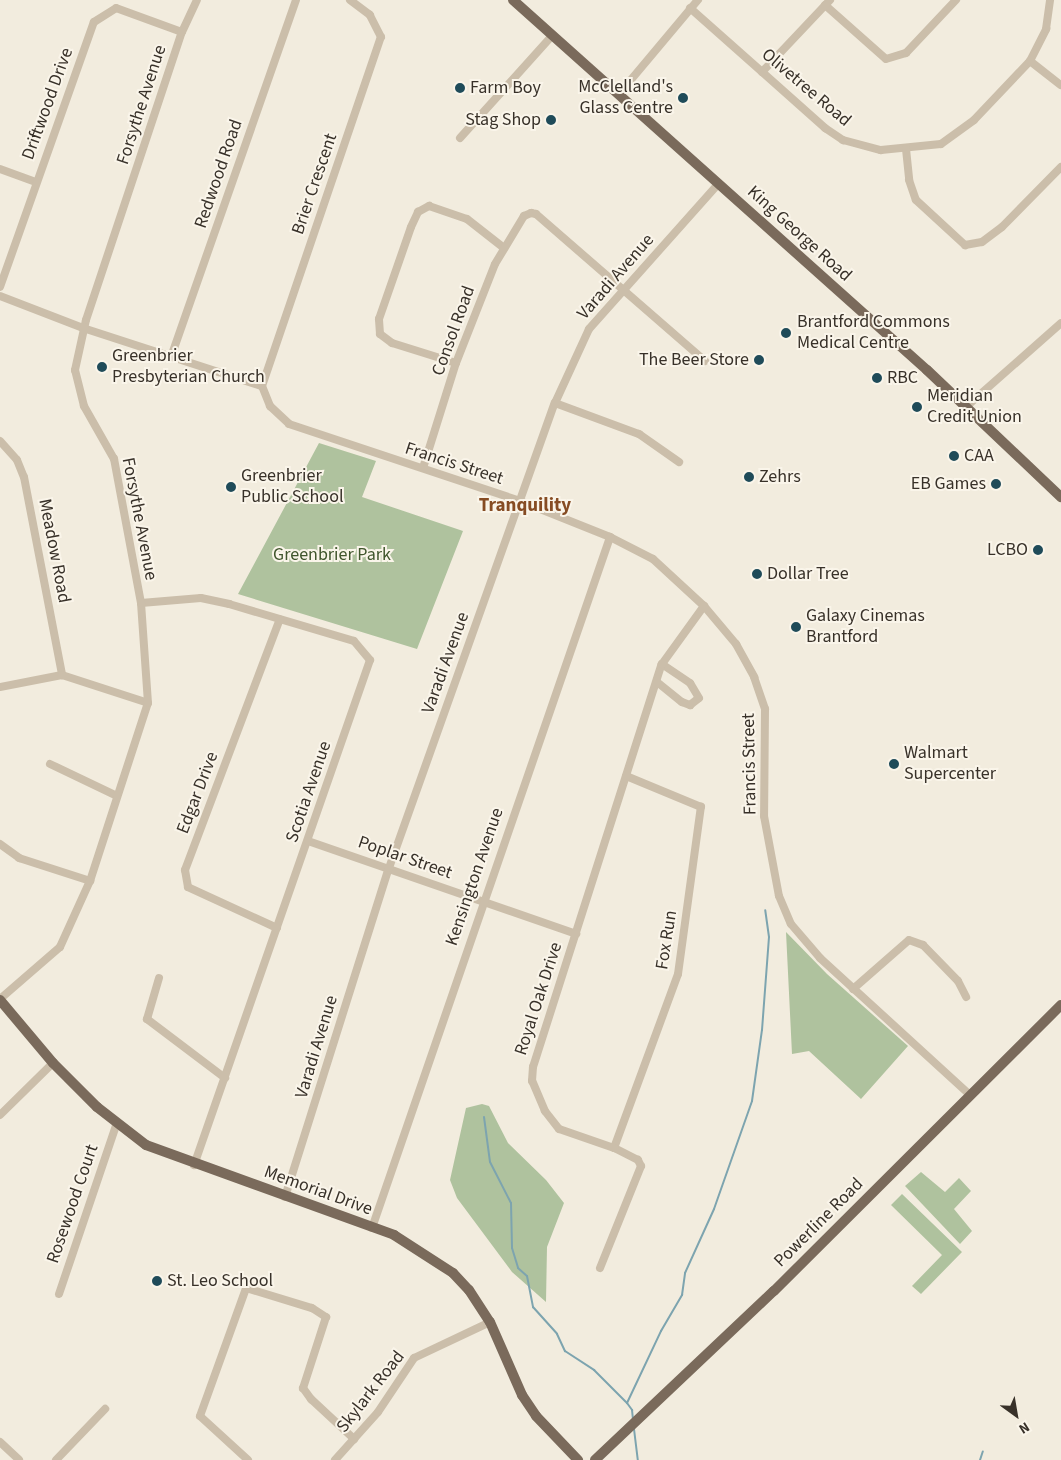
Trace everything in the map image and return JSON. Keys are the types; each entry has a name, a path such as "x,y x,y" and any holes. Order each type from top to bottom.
{"main road":[{"name":"King George Road","path":"513,0 967,406 1061,496"},
{"name":"Memorial Drive","path":"0,1000 54,1063 117,1123 146,1145 194,1165 372,1228 418,1248 453,1274 470,1290 490,1322 522,1395 536,1416 578,1460"},
{"name":"Powerline Road","path":"595,1460 774,1291 1061,1005"}],"street":[{"name":"Forsythe Avenue","path":"0,1000 60,947 90,881 148,704 141,604 114,460 84,406 75,370 83,328 182,32 197,0"},
{"name":"Redwood Road","path":"171,357 296,0"},
{"name":"Brier Crescent","path":"262,386 381,37 370,16 350,0"},
{"path":"619,94 698,0"},
{"path":"762,72 828,2 886,59 906,53 956,0"},
{"name":"Olivetree Road","path":"690,8 843,140 881,150 941,144 974,120 1018,78 1030,61 1046,29 1050,0"},
{"name":"Driftwood Drive","path":"0,287 94,22 116,8 182,32"},
{"path":"460,138 552,36"},
{"path":"1030,61 1061,85"},
{"path":"906,149 909,180 916,200 965,245 982,242 1002,227 1061,167"},
{"path":"0,169 36,182"},
{"name":"Varadi Avenue","path":"285,1197 389,868 555,403 589,329 718,184"},
{"path":"456,363 392,343 380,334 379,319 411,228 418,212 429,206 468,219 504,248"},
{"name":"Consol Road","path":"423,468 456,363 495,264 524,216 531,213 536,214 624,289"},
{"path":"624,289 705,361"},
{"path":"0,296 83,328 262,386"},
{"path":"967,406 1061,323"},
{"name":"Francis Street","path":"262,386 270,406 289,424 520,501 610,537 653,558 704,606 736,644 754,677 765,709 764,816 779,896 792,924 820,958 970,1095"},
{"path":"555,403 640,434 679,462"},
{"name":"Meadow Road","path":"0,441 17,460 24,477 62,675"},
{"name":"Kensington Avenue","path":"372,1228 483,901 610,537"},
{"name":"Scotia Avenue","path":"141,604 201,598 280,619 354,642 370,660 194,1165"},
{"name":"Royal Oak Drive","path":"600,1268 641,1166 638,1160 614,1148 560,1129 545,1111 532,1081 533,1067 662,664 704,606"},
{"name":"Edgar Drive","path":"277,928 188,887 185,870 280,619"},
{"path":"657,682 682,702 690,705 699,698 690,683 662,664"},
{"path":"0,687 62,675 148,704"},
{"path":"50,764 117,796"},
{"name":"Fox Run","path":"614,1148 678,974 701,807 626,776"},
{"name":"Poplar Street","path":"308,841 576,934"},
{"path":"0,844 19,858 90,881"},
{"path":"853,989 909,940 923,945 958,981 966,997"},
{"path":"159,978 147,1019 225,1078"},
{"path":"0,1113 54,1063"},
{"name":"Rosewood Court","path":"59,1294 117,1123"},
{"path":"248,1460 200,1416 246,1288 312,1308 326,1317 303,1388 311,1399 354,1439"},
{"name":"Skylark Road","path":"335,1460 378,1412 414,1358 490,1322"},
{"path":"56,1460 105,1409"},
{"path":"0,1442 19,1460"}],"green space":[{"name":"Greenbrier Park","path":"319,443 376,461 362,497 463,531 417,649 238,594"},
{"path":"786,932 827,974 908,1046 861,1099 809,1051 792,1054"},
{"path":"482,1104 489,1106 508,1143 546,1180 564,1203 547,1247 546,1302 512,1272 457,1198 450,1180 466,1108"},
{"path":"921,1172 945,1192 959,1178 971,1191 954,1209 972,1231 960,1244 905,1186"},
{"path":"902,1194 962,1252 921,1294 912,1286 942,1255 891,1205"}],"waterway":[{"path":"627,1403 661,1331 682,1295 685,1273 714,1209 752,1101 762,1030 769,937 765,910"},
{"path":"484,1117 490,1162 511,1203 512,1248 518,1268 527,1276 533,1307 557,1334 565,1351 594,1370 627,1403 632,1410 633,1419"},
{"path":"634,1429 638,1460"},
{"path":"980,1460 983,1451"}],"place":[{"name":"Farm Boy","path":"460,88"},
{"name":"McClelland's Glass Centre","path":"683,98"},
{"name":"Stag Shop","path":"551,120"},
{"name":"Brantford Commons Medical Centre","path":"786,333"},
{"name":"The Beer Store","path":"759,360"},
{"name":"Greenbrier Presbyterian Church","path":"102,367"},
{"name":"RBC","path":"877,378"},
{"name":"Meridian Credit Union","path":"917,407"},
{"name":"CAA","path":"954,456"},
{"name":"Zehrs","path":"749,477"},
{"name":"EB Games","path":"996,484"},
{"name":"Greenbrier Public School","path":"231,487"},
{"name":"LCBO","path":"1038,550"},
{"name":"Dollar Tree","path":"757,574"},
{"name":"Galaxy Cinemas Brantford","path":"796,627"},
{"name":"Walmart Supercenter","path":"894,764"},
{"name":"St. Leo School","path":"157,1281"}],"district":[{"name":"Tranquility","path":"525,506"}]}
